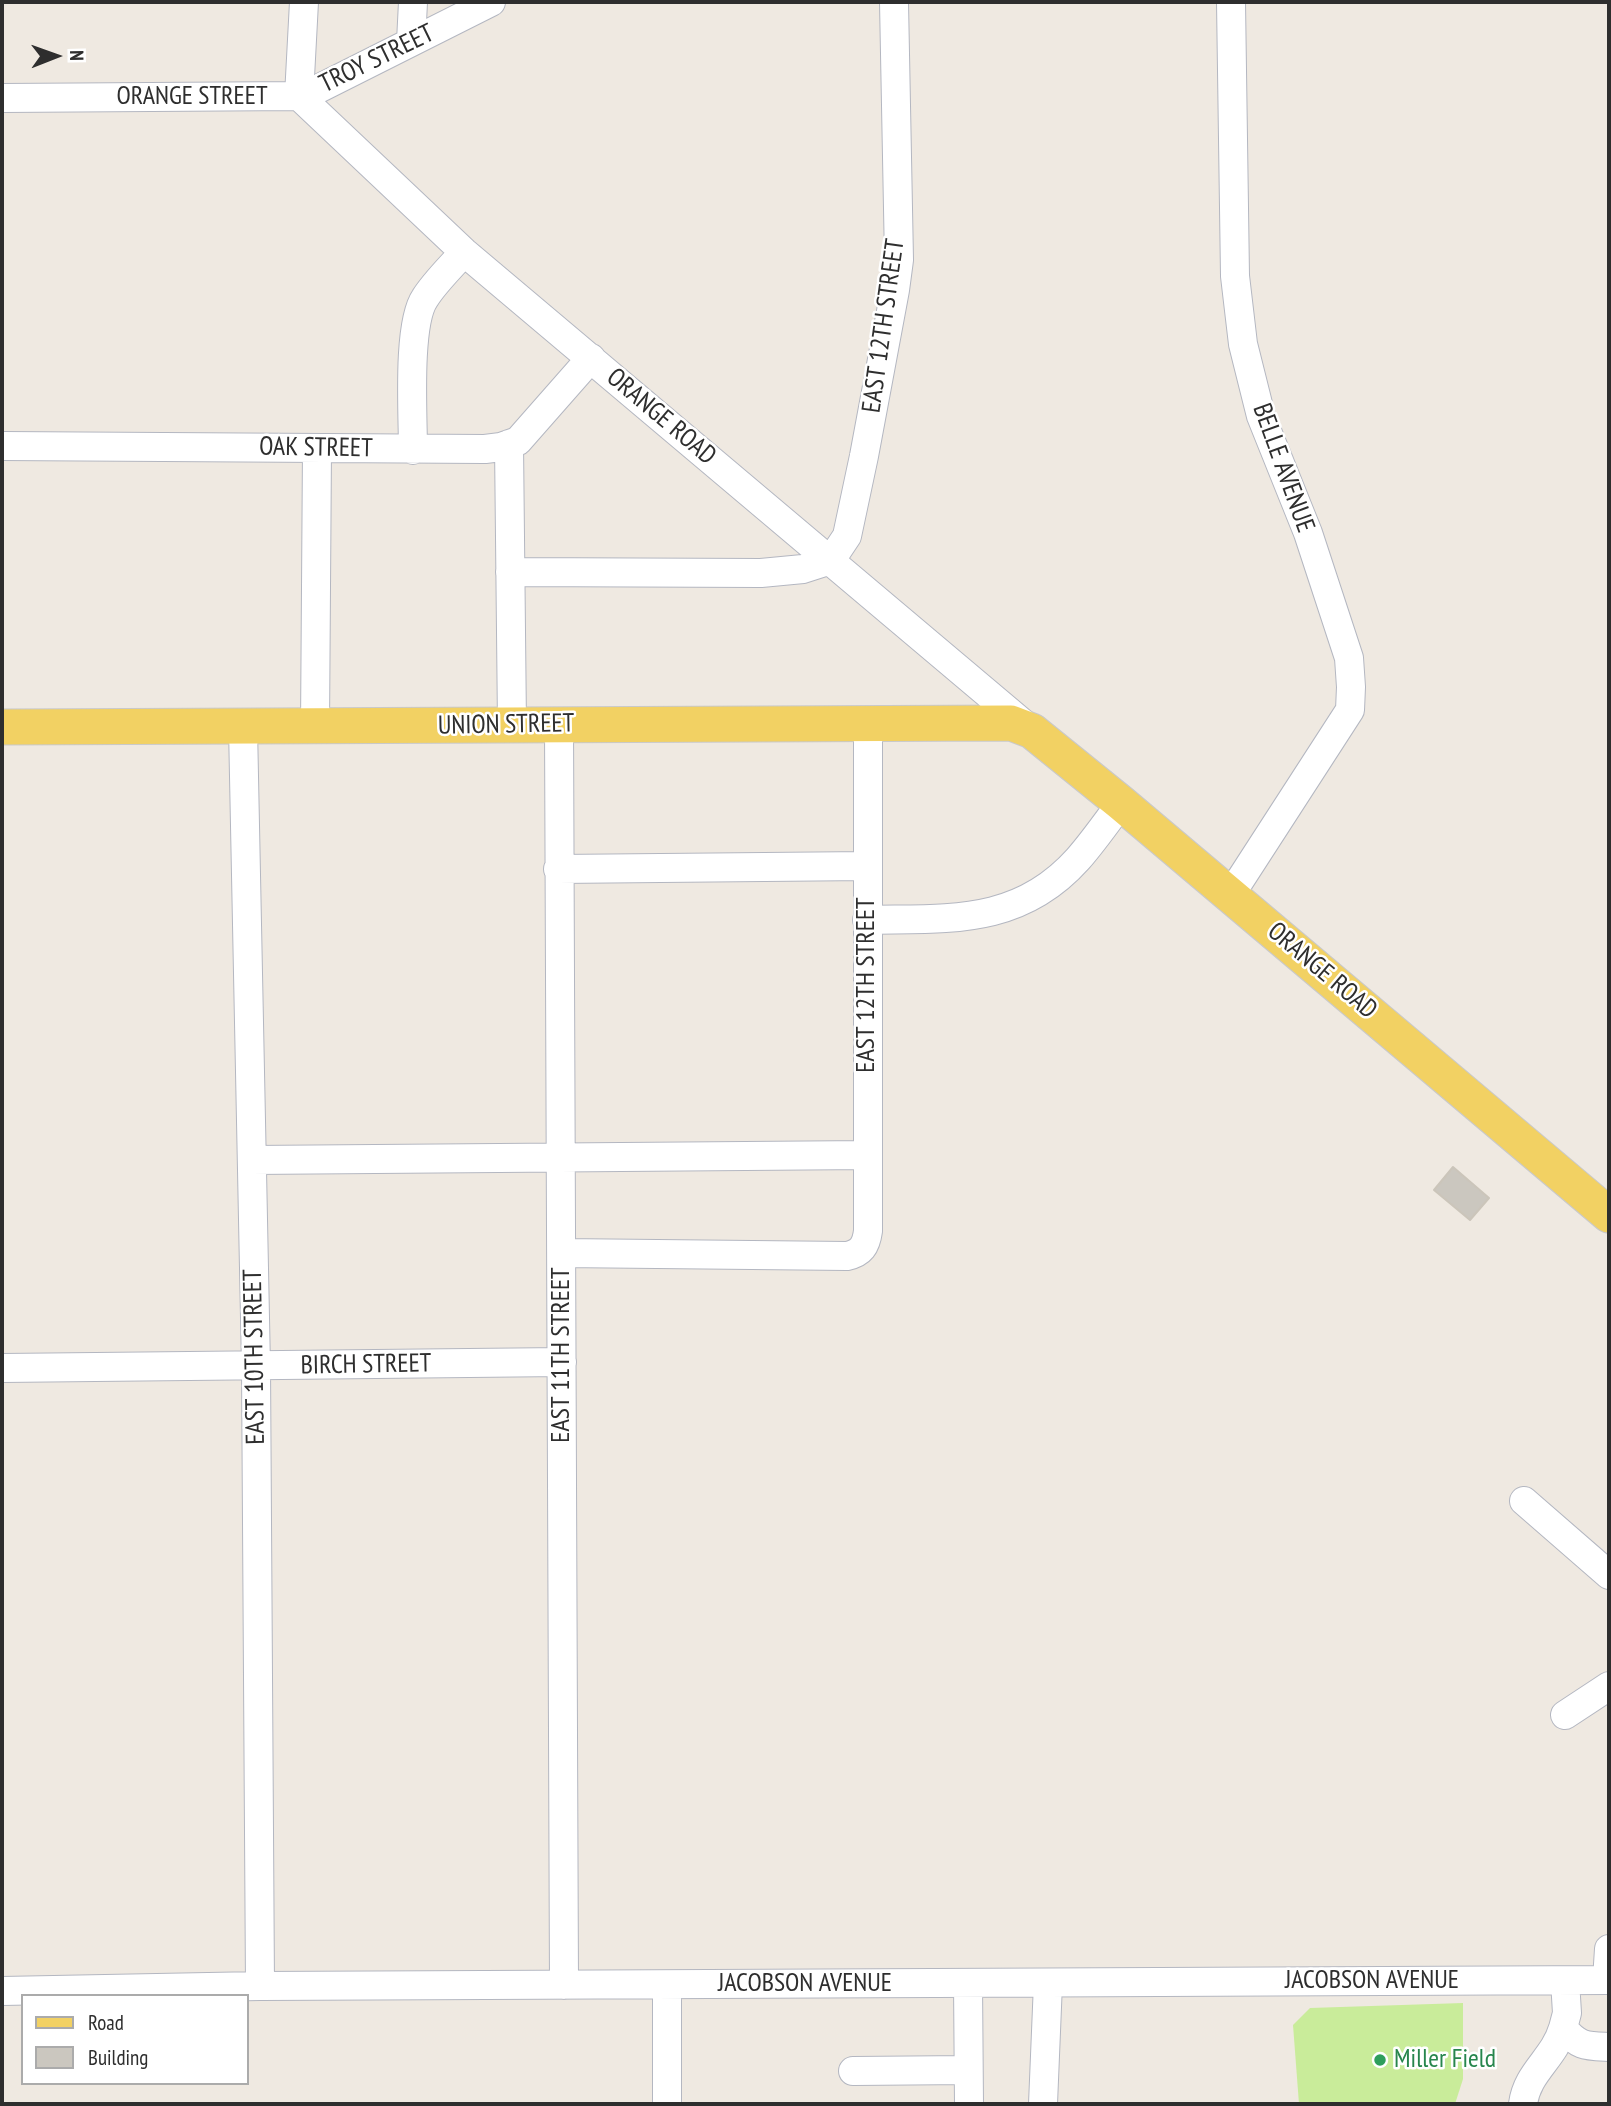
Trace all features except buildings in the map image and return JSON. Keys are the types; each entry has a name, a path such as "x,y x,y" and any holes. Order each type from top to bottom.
{"main road":[{"name":"UNION STREET","path":"2,727 867,722 1021,727"},
{"name":"ORANGE ROAD","path":"1021,727 1121,803 1231,894 1609,1215"}],"street":[{"path":"299,96 304,2"},
{"path":"411,42 413,2"},
{"name":"TROY STREET","path":"299,96 314,91 491,2"},
{"name":"EAST 12TH STREET","path":"831,560 847,536 895,290 899,234 894,2"},
{"name":"BELLE AVENUE","path":"1231,2 1235,276 1243,344 1261,416 1308,533 1349,658 1351,687 1350,710 1231,894"},
{"name":"ORANGE STREET","path":"2,98 299,96"},
{"name":"ORANGE ROAD","path":"299,96 464,252 831,560 1021,727"},
{"path":"413,450 418,311 425,298 464,252"},
{"path":"512,725 509,444 518,441 591,358"},
{"name":"OAK STREET","path":"2,446 413,450 485,449 509,444"},
{"path":"315,727 317,448"},
{"path":"510,572 761,573 803,569 831,560"},
{"name":"EAST 12TH STREET","path":"562,1253 847,1256 864,1248 868,1231 867,722"},
{"name":"EAST 11TH STREET","path":"559,724 564,1985"},
{"name":"EAST 10TH STREET","path":"243,727 256,1367 260,1986"},
{"path":"867,920 978,916 1016,904 1063,873 1121,803"},
{"path":"558,869 867,866"},
{"path":"251,1160 868,1155"},
{"name":"BIRCH STREET","path":"2,1368 562,1362"},
{"path":"1524,1500 1609,1575"},
{"path":"1565,1715 1609,1686"},
{"path":"1608,1980 1609,1949"},
{"path":"1523,2104 1534,2072 1553,2052 1563,2028 1567,2013 1564,1980"},
{"name":"JACOBSON AVENUE","path":"2,1991 260,1986 1608,1980"},
{"path":"968,1983 969,2104"},
{"path":"1043,2104 1048,1983"},
{"path":"667,1984 667,2104"},
{"path":"1563,2028 1574,2041 1582,2045 1609,2047"},
{"path":"853,2071 968,2070"}],"green space":[{"name":"Miller Field","path":"1463,2003 1463,2079 1455,2104 1299,2104 1293,2025 1310,2008"}],"place":[{"name":"Miller Field","path":"1380,2060"}]}
